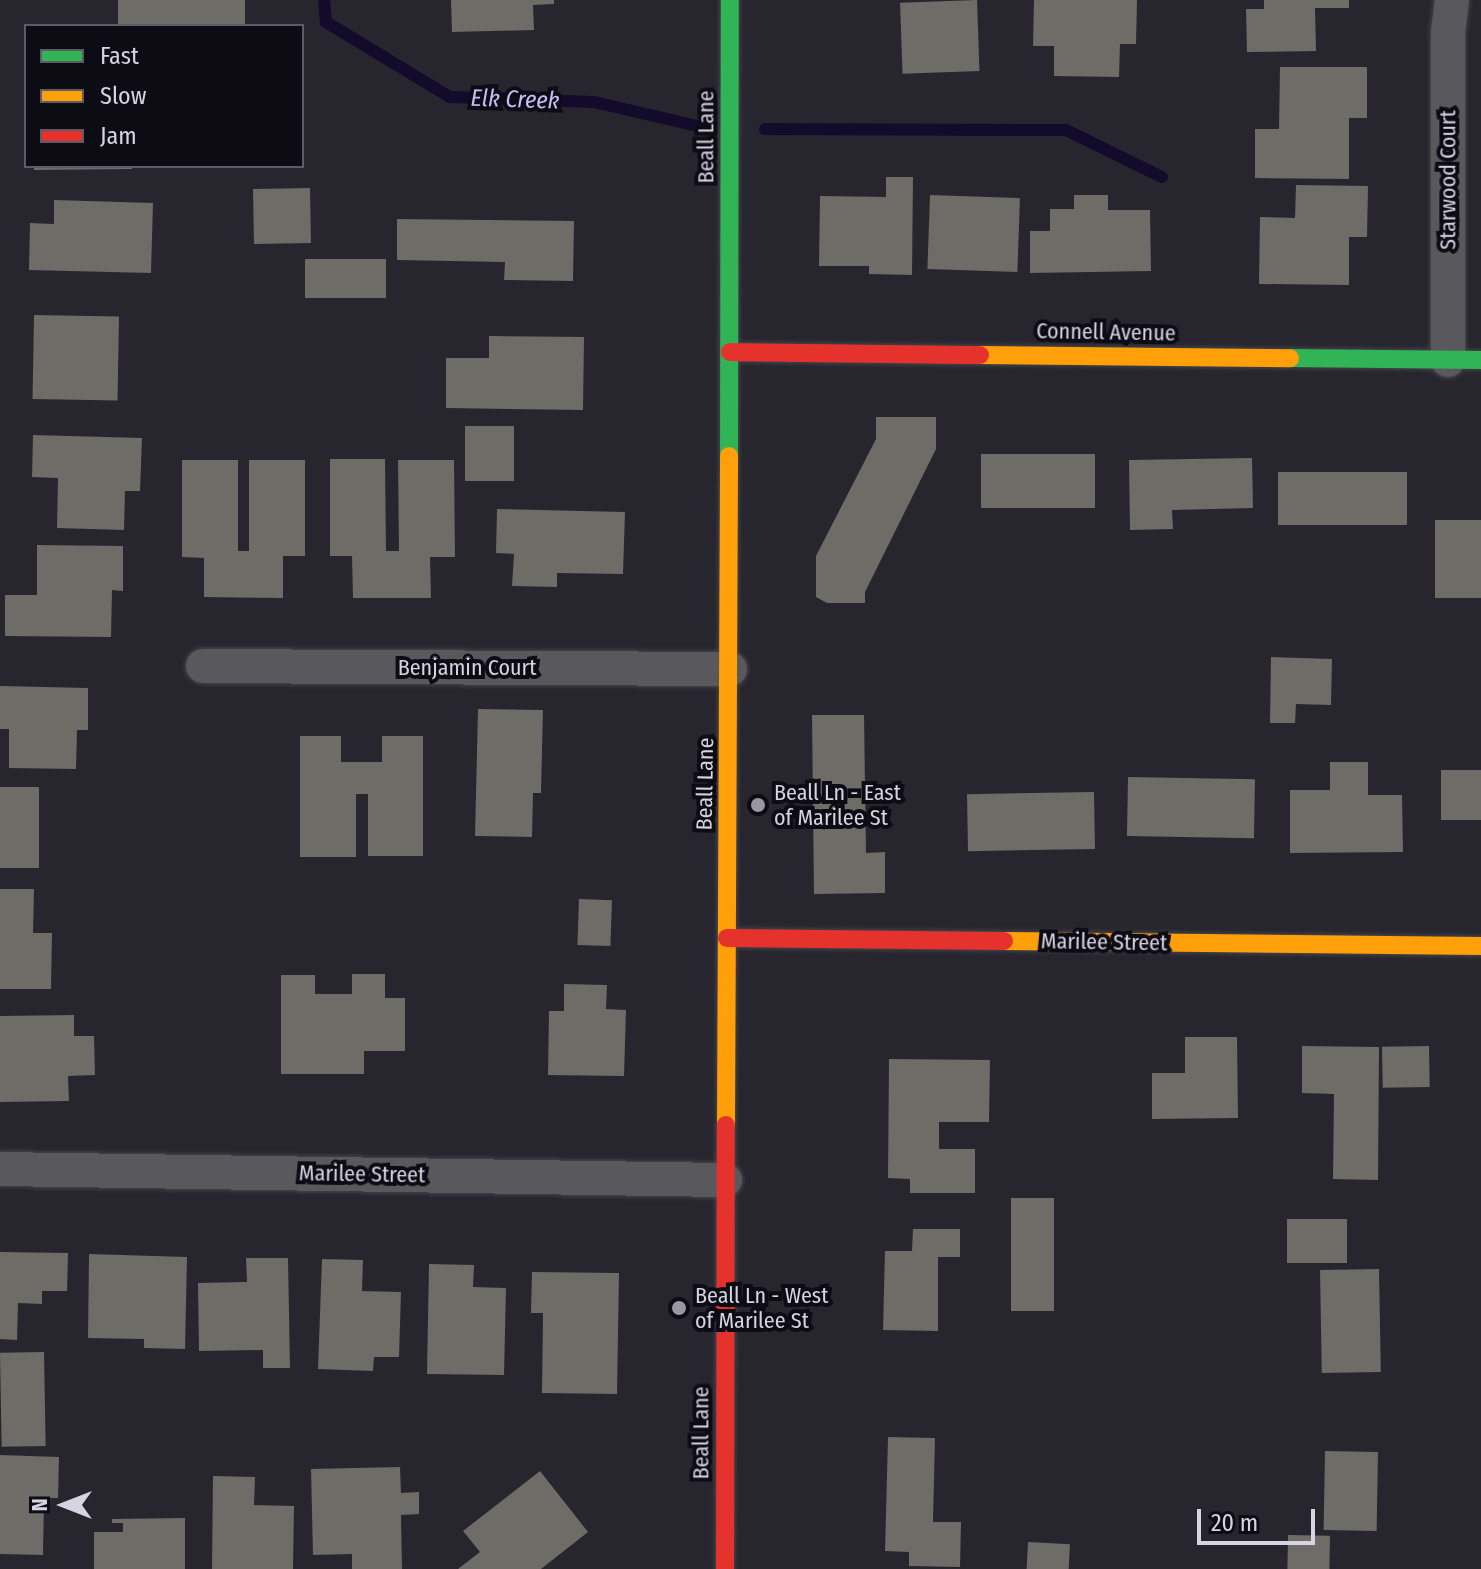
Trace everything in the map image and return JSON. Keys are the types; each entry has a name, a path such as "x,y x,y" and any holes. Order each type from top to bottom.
{"street":[{"name":"Beall Lane","path":"725,1569 730,0"},
{"name":"Starwood Court","path":"1452,0 1448,32 1464,360"},
{"name":"Connell Avenue","path":"730,352 1464,360"},
{"name":"Benjamin Court","path":"203,666 730,669"},
{"name":"Marilee Street","path":"727,938 1481,946"},
{"name":"Marilee Street","path":"0,1169 725,1180"}],"building":[{"path":"118,0 245,0 245,24 118,24"},
{"path":"451,0 554,0 554,4 533,5 534,30 452,32"},
{"path":"977,0 979,71 903,74 900,3"},
{"path":"1034,0 1137,0 1136,44 1120,44 1119,77 1054,76 1054,46 1033,46"},
{"path":"1264,0 1349,0 1349,8 1315,8 1316,51 1247,52 1246,9 1264,9"},
{"path":"1280,67 1367,67 1367,118 1349,118 1349,179 1255,178 1255,129 1279,129"},
{"path":"34,168 132,168 132,169"},
{"path":"886,177 913,177 912,275 869,274 869,266 819,266 820,196 886,197"},
{"path":"1296,185 1368,186 1367,237 1349,237 1349,285 1259,284 1260,217 1295,218"},
{"path":"310,188 311,243 254,244 253,189"},
{"path":"930,195 1020,198 1017,272 927,269"},
{"path":"1074,195 1108,195 1108,210 1150,210 1151,271 1030,273 1030,231 1050,231 1050,209 1074,209"},
{"path":"54,200 153,203 151,273 29,270 30,223 54,224"},
{"path":"397,219 574,221 573,281 504,280 505,262 397,260"},
{"path":"305,259 386,259 386,298 305,298"},
{"path":"34,315 119,316 118,400 33,399"},
{"path":"489,336 584,337 583,410 446,408 446,358 489,358"},
{"path":"876,417 936,417 936,449 865,592 865,603 827,603 816,597 816,556 876,439"},
{"path":"465,426 514,426 514,481 465,481"},
{"path":"33,435 142,438 140,491 125,491 124,530 57,528 58,478 32,477"},
{"path":"981,454 1095,454 1095,508 981,508"},
{"path":"1252,458 1253,508 1172,510 1173,529 1130,530 1129,460"},
{"path":"330,459 385,459 386,551 399,551 398,460 454,460 455,557 430,557 431,598 353,598 352,556 330,556"},
{"path":"182,460 238,460 238,551 249,551 249,460 305,460 305,556 283,556 283,598 204,597 204,558 182,557"},
{"path":"1278,472 1407,472 1407,525 1278,525"},
{"path":"497,509 625,512 623,574 557,573 557,587 512,586 514,554 496,553"},
{"path":"1435,520 1481,520 1481,598 1435,598"},
{"path":"37,545 123,546 123,591 112,590 111,637 5,636 5,595 37,595"},
{"path":"1271,657 1332,659 1331,705 1296,704 1295,723 1270,723"},
{"path":"0,686 88,688 88,730 77,730 76,769 9,768 9,729 0,729"},
{"path":"478,709 543,710 541,793 533,793 532,837 475,836"},
{"path":"812,715 864,715 866,853 885,852 885,893 814,894"},
{"path":"300,736 341,736 341,762 382,762 382,736 423,736 423,856 368,856 368,794 356,794 356,857 300,857"},
{"path":"1330,762 1368,762 1368,795 1402,795 1403,852 1290,853 1290,790 1330,790"},
{"path":"1441,770 1481,770 1481,820 1441,820"},
{"path":"1128,777 1255,779 1254,838 1127,836"},
{"path":"0,787 39,787 39,868 0,868"},
{"path":"1094,792 1095,849 968,851 967,794"},
{"path":"0,889 34,889 33,933 52,933 51,989 0,989"},
{"path":"579,899 612,900 610,946 577,945"},
{"path":"352,974 385,974 385,998 405,998 405,1051 364,1051 364,1074 281,1074 281,975 315,975 315,994 352,994"},
{"path":"564,984 607,985 606,1009 626,1010 624,1076 548,1075 549,1011 564,1011"},
{"path":"74,1015 74,1036 94,1036 95,1075 68,1076 69,1101 0,1102 0,1016"},
{"path":"1185,1037 1237,1037 1238,1118 1152,1119 1152,1073 1185,1073"},
{"path":"1302,1046 1379,1047 1378,1180 1333,1179 1334,1094 1302,1093"},
{"path":"1429,1046 1430,1087 1383,1088 1382,1047"},
{"path":"889,1059 990,1060 989,1122 939,1122 939,1149 975,1149 975,1193 910,1193 910,1179 888,1178"},
{"path":"1011,1198 1054,1198 1054,1311 1011,1311"},
{"path":"1287,1219 1347,1219 1347,1263 1287,1263"},
{"path":"913,1229 960,1229 960,1257 938,1257 938,1331 883,1330 885,1251 912,1251"},
{"path":"0,1252 68,1253 67,1291 42,1291 42,1304 18,1303 17,1340 0,1339"},
{"path":"89,1254 187,1257 185,1349 144,1348 144,1339 88,1338"},
{"path":"246,1258 288,1258 290,1368 263,1368 263,1350 199,1351 198,1283 247,1282"},
{"path":"322,1259 363,1260 362,1291 401,1292 399,1357 374,1357 373,1371 318,1369"},
{"path":"429,1264 474,1265 473,1287 506,1288 504,1375 427,1374"},
{"path":"1379,1269 1381,1372 1322,1373 1320,1270"},
{"path":"532,1272 619,1273 617,1394 542,1393 543,1313 531,1313"},
{"path":"44,1352 46,1446 2,1447 0,1353"},
{"path":"888,1437 935,1438 933,1522 961,1522 960,1567 909,1566 909,1552 885,1551"},
{"path":"1325,1451 1378,1452 1377,1531 1324,1530"},
{"path":"0,1455 59,1457 58,1498 44,1498 43,1555 0,1554"},
{"path":"400,1467 401,1493 419,1492 419,1514 401,1515 402,1569 352,1569 352,1554 313,1555 311,1469"},
{"path":"540,1471 588,1532 541,1569 458,1569 480,1552 463,1531"},
{"path":"213,1476 255,1477 254,1505 294,1506 293,1569 212,1569"},
{"path":"185,1518 185,1569 94,1569 94,1532 123,1532 123,1523 112,1523 112,1519"},
{"path":"1288,1535 1330,1536 1329,1569 1287,1569"},
{"path":"1028,1542 1070,1544 1069,1569 1027,1569"}],"waterway":[{"name":"Elk Creek","path":"324,0 326,22 450,97 594,102 697,126"},
{"name":"Elk Creek","path":"765,129 1066,130 1162,177"}],"traffic: fast":[{"path":"729,456 730,0"},
{"path":"1290,358 1481,360"}],"traffic: slow":[{"path":"980,355 1290,358"},
{"path":"726,1125 729,456"},
{"path":"1004,941 1481,946"}],"traffic: jam":[{"path":"730,352 980,355"},
{"path":"727,938 1004,941"},
{"path":"725,1569 726,1125"}],"place":[{"name":"Beall Ln - East of Marilee St","path":"758,805"},
{"name":"Beall Ln - West of Marilee St","path":"679,1308"}]}
